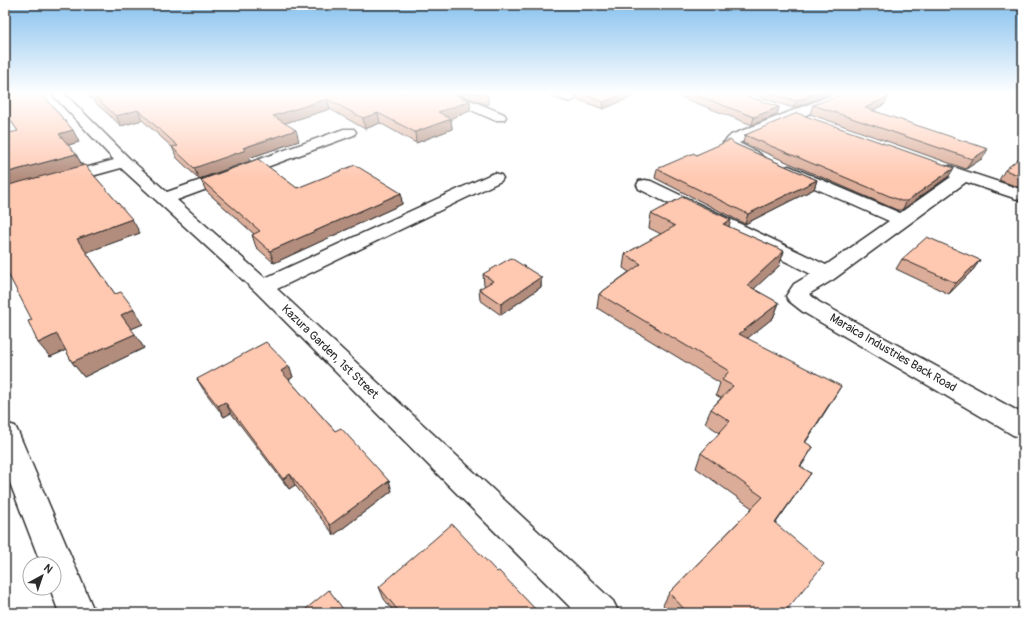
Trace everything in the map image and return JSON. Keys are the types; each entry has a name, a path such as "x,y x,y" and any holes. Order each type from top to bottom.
{"street":[{"name":"Kazura Garden, 1st Street","path":"85,122 124,162 263,287 601,613"},
{"path":"790,122 736,138 730,143 738,149 902,220"},
{"path":"164,199 348,132"},
{"path":"5,195 124,162"},
{"path":"934,165 1023,196"},
{"path":"645,185 827,274 964,176"},
{"path":"263,287 495,178"},
{"name":"Maraica Industries Back Road","path":"827,274 801,289 797,296 811,307 1023,427"},
{"path":"7,447 77,613"}],"building":[{"path":"12,122 66,122 73,130 59,134 76,154 5,173 5,134 18,131"},
{"path":"151,122 283,122 296,130 243,148 246,150 194,168 172,147 178,146"},
{"path":"395,122 443,122 415,132"},
{"path":"776,122 822,122 954,168 907,201 901,201 745,135"},
{"path":"863,122 907,122 988,149 972,159"},
{"path":"730,140 735,144 817,180 748,214 657,169 694,153 696,155"},
{"path":"1023,155 1023,177 1005,170"},
{"path":"258,159 297,188 355,165 401,193 270,251 252,235 260,231 201,180"},
{"path":"85,165 132,219 77,239 115,294 121,292 134,309 121,315 135,334 72,362 57,334 38,343 28,321 32,320 5,268 5,186"},
{"path":"682,197 731,220 723,224 784,251 747,285 779,303 739,334 841,386 805,442 813,447 800,466 811,473 775,523 824,564 784,613 688,613 669,593 763,497 701,453 730,421 711,409 733,386 722,380 729,371 599,294 641,264 625,254 675,226 651,214"},
{"path":"927,237 980,260 956,283 902,259"},
{"path":"511,258 541,277 501,304 479,289 493,281 483,274"},
{"path":"266,342 289,366 281,371 335,431 341,428 389,481 330,525 290,474 283,479 225,402 218,406 197,379"},
{"path":"452,524 497,572 499,571 539,613 400,613 379,587"},
{"path":"329,590 346,613 301,613"}]}
